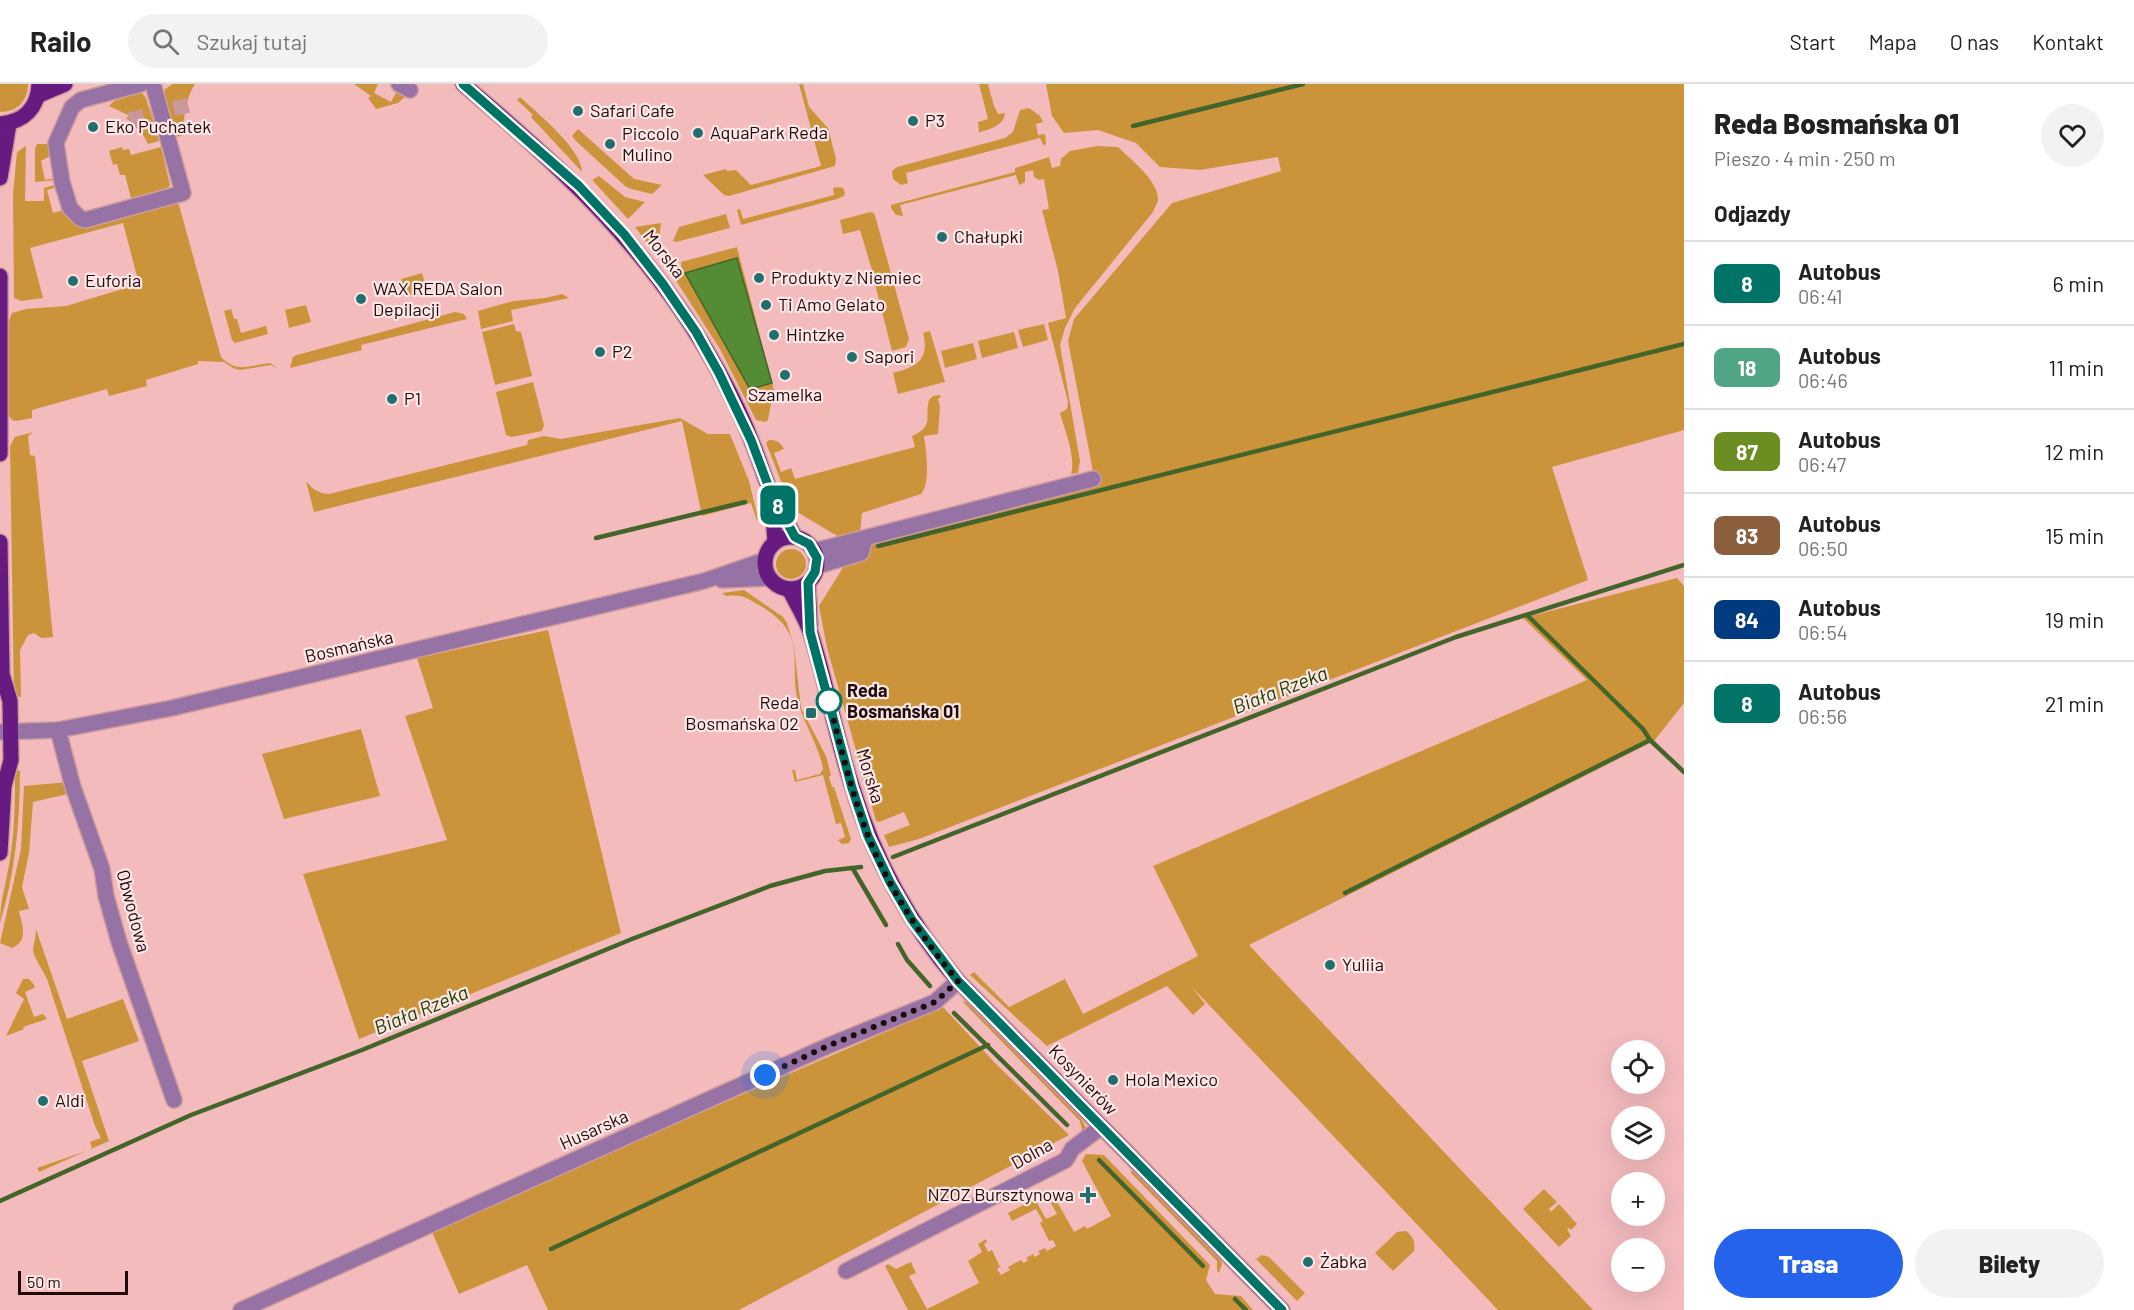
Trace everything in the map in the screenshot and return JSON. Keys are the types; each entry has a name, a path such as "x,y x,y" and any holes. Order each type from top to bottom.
{"main road":[{"path":"0,178 5,124 23,118 33,108 39,89 65,84"},
{"name":"Morska","path":"463,84 579,186 624,234 658,276 696,332 719,373 751,440 771,493 795,537 809,544 816,558"},
{"path":"0,276 0,453"},
{"name":"Morska","path":"771,493 776,542"},
{"path":"795,537 781,539 770,547 765,560 770,578 781,587 789,589 802,586 808,583 815,572 816,558"},
{"path":"0,542 1,678 10,701 5,731 11,760 2,779 0,853"},
{"name":"Morska","path":"808,583 810,632"},
{"name":"Morska","path":"789,589 810,632 852,788 879,860"},
{"name":"Kosynierów","path":"879,860 912,920 958,981 1282,1310"}],"street":[{"path":"141,84 81,100 72,107 56,143 70,208 80,218 85,220 183,193 153,84"},
{"path":"816,558 862,544 903,527 1014,501 1093,479"},
{"name":"Bosmańska","path":"5,731 58,730 183,705 704,581 765,560"},
{"name":"Bosmańska","path":"704,581 770,578"},
{"name":"Obwodowa","path":"58,730 73,787 102,869 106,896 119,942 174,1100"},
{"name":"Husarska","path":"241,1310 830,1045 935,1002 958,981"},
{"name":"Dolna","path":"846,1271 1066,1160 1072,1149 1101,1127"}],"shaded area":[{"path":"0,84 28,84 24,100 16,108 0,112"},
{"path":"173,84 195,84 185,109 184,135 178,137 164,95 165,89"},
{"path":"354,84 378,84 374,93 391,102 398,89 407,95 398,103 376,109 368,98 371,96"},
{"path":"799,84 803,84 809,107 828,128 836,159 835,166 729,196 724,195 703,175 726,169 727,171 736,170 751,185 821,166"},
{"path":"979,84 988,84 998,114 1005,113 999,124 981,132 979,132 978,122 988,119"},
{"path":"1046,84 1684,84 1684,430 1552,467 1588,580 919,839 889,847 884,835 910,825 904,812 879,822 876,821 827,648 819,606 844,566 844,562 869,551 870,542 1095,482 1068,341 1074,319 1172,203 1281,171 1278,157 1200,170 1160,167 1136,143 1098,130 1064,133 1052,116"},
{"path":"142,93 146,98 159,141 148,144 142,133 126,118 130,116 109,106 114,101"},
{"path":"520,97 567,142 580,163 582,172 531,117 533,115 517,100"},
{"path":"1029,108 1040,116 1043,122 1036,124 1038,135 1045,134 1046,144 1044,146 1040,138 906,173 908,183 901,185 893,179 892,171 897,167 1005,138 1013,132 1020,110"},
{"path":"578,129 634,179 662,185 652,194 625,186 576,141 572,136"},
{"path":"37,144 50,144 50,156 41,161 45,180 56,178 57,180 35,182"},
{"path":"26,146 25,201 44,201 44,188 58,184 58,187 47,190 53,213 64,210 77,223 174,202 179,205 221,357 239,367 270,363 279,369 271,365 240,370 224,362 198,361 198,364 146,380 147,386 109,396 107,389 32,410 32,418 12,420 9,416 8,323 12,313 26,309 66,306 139,284 123,223 30,248 43,298 21,301 14,298 13,194 17,152"},
{"path":"1097,146 1118,147 1149,177 1158,199 1153,212 1075,308 1065,328 1060,345 1080,461 1078,473 1071,474 1071,452 1060,413 1067,409 1068,402 1048,323 1066,318 1058,271 1042,210 1049,209 1044,179 1039,180 1034,177 1033,170 1025,172 1025,182 1019,185 1016,175 900,205 903,216 896,215 891,205 1015,172 1015,168 1049,157 1052,168 1060,166 1061,159 1070,151"},
{"path":"122,147 123,150 129,149 131,155 161,147 170,185 168,188 131,198 125,175 120,175 117,164 113,165 109,151"},
{"path":"599,176 625,197 645,202 628,219 593,181"},
{"path":"833,188 843,188 844,196 741,225 737,210 740,209 743,219 834,195"},
{"path":"874,213 876,219 909,339 906,347 892,351 860,230 843,234 840,220"},
{"path":"726,214 730,228 673,241 679,227"},
{"path":"661,223 658,246 648,244 635,227"},
{"path":"737,247 774,390 773,399 768,397 766,401 771,403 768,420 765,422 756,420 720,349 675,279 682,271 681,262"},
{"path":"737,258 772,383 750,389 685,273"},
{"path":"422,273 427,291 406,296 401,279"},
{"path":"562,294 569,298 511,310 513,321 481,329 478,311 513,301"},
{"path":"306,305 311,322 289,328 285,310"},
{"path":"231,309 241,333 266,326 268,334 235,343 232,340 224,311"},
{"path":"455,312 464,314 467,319 361,345 362,350 290,368 293,357 297,355"},
{"path":"514,324 516,331 521,332 532,376 495,385 482,332"},
{"path":"1044,324 1048,340 1023,347 1018,330"},
{"path":"930,331 945,382 898,394 893,373 919,361 924,350 923,333"},
{"path":"1014,332 1018,348 982,358 978,341"},
{"path":"973,343 977,359 945,368 941,351"},
{"path":"533,382 544,425 542,431 512,437 506,435 496,392"},
{"path":"940,395 938,434 924,436 927,475 921,494 862,513 860,534 839,537 792,509 766,443 769,440 778,442 784,449 774,453 781,472 791,468 795,479 915,447 912,436 924,429 926,425 929,400 933,396"},
{"path":"680,418 708,434 730,434 749,481 757,521 751,503 702,516 682,421 314,512 306,481 316,490 329,494 527,445 528,440 544,436 561,439"},
{"path":"33,432 28,436 30,455 35,456 53,637 41,638 34,633 28,635 20,650 21,697 14,696 10,446 15,437"},
{"path":"791,549 802,553 806,564 802,575 791,579 780,575 776,564 780,553"},
{"path":"1677,578 1684,586 1684,703 1654,741 1249,945 1593,1310 1498,1310 1192,987 1205,1004 1193,1015 1167,986 1047,1046 970,975 974,972 1009,1007 1065,979 1083,1014 1198,956 1153,866 1587,680 1523,618"},
{"path":"744,590 783,617 787,623 794,647 801,708 826,756 832,787 834,787 851,839 849,843 842,844 838,840 845,837 841,823 836,824 823,775 795,782 792,770 795,770 797,780 820,774 823,769 819,753 800,708 796,693 792,642 787,630 778,619 764,608 746,598 726,596 722,593"},
{"path":"548,630 621,933 359,1039 303,874 447,840 405,716 433,708 417,658"},
{"path":"361,729 380,796 284,819 262,754"},
{"path":"15,769 20,771 18,829 13,867 0,923 13,836"},
{"path":"68,782 72,793 33,802 29,853 22,887 29,909 19,911 23,932 21,941 12,948 0,943 21,849 24,786"},
{"path":"36,929 67,1019 123,999 139,1041 82,1061 109,1141 92,1149 90,1142 101,1138 95,1126 47,979 33,953"},
{"path":"23,979 29,979 35,986 25,992 34,1017 43,1014 47,1019 23,1027 24,1029 6,1036 24,999 16,993"},
{"path":"962,1001 967,1002 983,1016 1081,1118 1086,1128 1083,1135 1080,1121"},
{"path":"943,1007 996,1064 1069,1135 739,1310 548,1310 527,1265 459,1294 431,1230"},
{"path":"87,1151 39,1172 37,1168"},
{"path":"1086,1154 1104,1155 1210,1265 1206,1280 1215,1294 1241,1296 1253,1310 908,1310 885,1266 888,1264 896,1269 911,1262 916,1273 909,1276 927,1309 979,1283 968,1261 982,1252 978,1244 986,1239 987,1242 984,1244 988,1252 992,1250 1001,1275 1010,1270 1008,1267 1021,1260 1023,1263 1028,1261 1026,1258 1033,1254 1035,1257 1040,1254 1038,1251 1045,1248 1047,1251 1056,1246 1053,1240 1049,1241 1040,1223 1043,1221 1036,1209 1012,1221 1008,1213 1035,1199 1046,1219 1057,1214 1051,1203 1056,1200 1074,1232 1085,1226 1087,1229 1111,1216 1082,1161"},
{"path":"1132,1168 1220,1258 1222,1264 1219,1273 1217,1261 1131,1173"},
{"path":"1544,1189 1557,1202 1549,1209 1551,1212 1559,1204 1577,1224 1571,1230 1567,1229 1571,1236 1559,1247 1523,1209"},
{"path":"1406,1231 1413,1240 1414,1251 1393,1271 1375,1253 1397,1232"},
{"path":"1262,1255 1269,1257 1305,1293 1297,1301 1256,1259"}],"waterway":[{"path":"1133,126 1303,84"},
{"path":"878,546 1684,344"},
{"path":"596,538 745,502"},
{"name":"Biała Rzeka","path":"893,857 1456,637 1684,565"},
{"path":"1527,615 1684,772"},
{"path":"1345,893 1650,740"},
{"name":"Biała Rzeka","path":"0,1201 191,1115 362,1050 632,939 770,886 825,871 861,867"},
{"path":"853,869 886,925"},
{"path":"898,944 907,960 930,986"},
{"path":"954,1013 1067,1125"},
{"path":"551,1249 988,1045"},
{"path":"1099,1160 1203,1266"},
{"path":"1235,1299 1246,1310"}],"tunnel":[{"path":"129,120 193,104"}],"bus line":[{"name":"8","path":"463,84 579,186 624,234 663,284 696,332 719,373 751,440 771,493 795,537 809,544 817,558 815,572 808,583 810,632 852,788 868,836 890,882 912,920 958,981 1282,1310"}],"place":[{"name":"Safari Cafe","path":"578,111"},
{"name":"P3","path":"913,121"},
{"name":"Eko Puchatek","path":"93,127"},
{"name":"AquaPark Reda","path":"698,133"},
{"name":"Piccolo Mulino","path":"610,144"},
{"name":"Chałupki","path":"942,237"},
{"name":"Produkty z Niemiec","path":"759,278"},
{"name":"Euforia","path":"73,281"},
{"name":"WAX REDA Salon Depilacji","path":"361,299"},
{"name":"Ti Amo Gelato","path":"766,305"},
{"name":"Hintzke","path":"774,335"},
{"name":"P2","path":"600,352"},
{"name":"Sapori","path":"852,357"},
{"name":"Szamelka","path":"785,375"},
{"name":"P1","path":"392,399"},
{"name":"Reda Bosmańska 01","path":"829,701"},
{"name":"Reda Bosmańska 02","path":"811,713"},
{"name":"Yuliia","path":"1330,965"},
{"name":"Hola Mexico","path":"1113,1080"},
{"name":"Aldi","path":"43,1101"},
{"name":"NZOZ Bursztynowa","path":"1088,1195"},
{"name":"Żabka","path":"1308,1262"}],"route":[{"path":"765,1075 830,1045 935,1002 958,981 912,920 879,860 868,836 852,788 828,698 829,701"}]}
